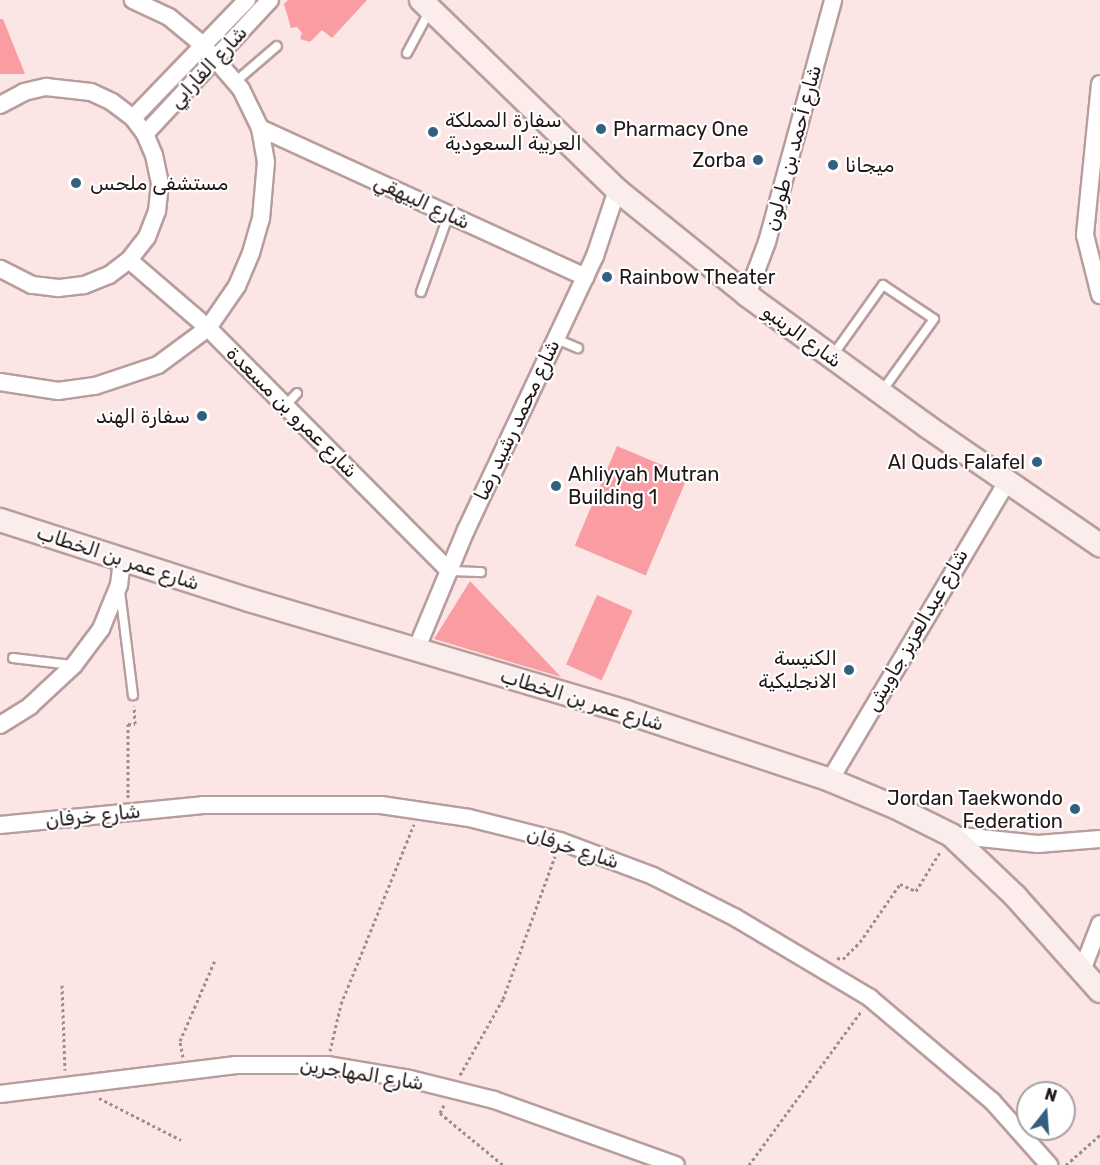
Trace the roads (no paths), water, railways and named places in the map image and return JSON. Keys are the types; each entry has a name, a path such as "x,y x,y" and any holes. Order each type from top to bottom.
{"street":[{"path":"0,382 58,391 95,386 158,365 208,328 237,286 261,219 266,162 260,128 235,82 202,45 169,17 133,0"},
{"name":"شارع الفارابي","path":"133,118 247,0"},
{"name":"شارع الفارابي","path":"145,134 270,0"},
{"name":"شارع أحمد بن طولون","path":"747,295 767,242 833,0"},
{"name":"شارع الرينبو","path":"426,4 617,190 747,295 831,358 1006,482 1100,545"},
{"path":"1100,84 1085,235 1100,295"},
{"path":"0,105 24,92 69,87 112,102 133,118 145,134 154,155 160,183 157,211 147,237 129,260 92,282 58,288 32,285 0,268"},
{"name":"شارع البيهقي","path":"260,128 585,276"},
{"name":"شارع محمد رشيد رضا","path":"416,650 448,571 554,338 585,276 617,190"},
{"name":"شارع عمرو بن مسعدة","path":"129,260 291,399 448,571"},
{"name":"شارع عبدالعزيز جاويش","path":"830,780 1006,482"},
{"name":"شارع عمر بن الخطاب","path":"0,520 416,650 626,712 830,780 951,835 1083,968 1100,991"},
{"path":"0,725 30,706 74,665 101,629 119,585 122,559"},
{"name":"شارع خرفان","path":"0,825 203,805 300,803 420,810 560,842 653,876 811,961 870,999 992,1101 1049,1165"},
{"path":"951,835 1038,844 1100,839"},
{"path":"1083,968 1100,924"},
{"name":"شارع المهاجرين","path":"0,1094 186,1070 269,1063 327,1065 453,1089 562,1122 676,1165"}],"lane":[{"path":"407,53 426,4"},
{"path":"235,82 278,46"},
{"path":"421,291 449,214"},
{"path":"831,358 884,285 934,319 881,393"},
{"path":"554,338 578,348"},
{"path":"448,571 482,572"},
{"path":"119,585 133,695"},
{"path":"13,658 74,665"}],"place":[{"name":"Pharmacy One","path":"601,129"},
{"name":"سفارة المملكة العربية السعودية","path":"433,132"},
{"name":"Zorba","path":"758,160"},
{"name":"ميجانا","path":"833,165"},
{"name":"مستشفى ملحس","path":"76,183"},
{"name":"Rainbow Theater","path":"607,277"},
{"name":"سفارة الهند","path":"202,416"},
{"name":"Al Quds Falafel","path":"1037,462"},
{"name":"Ahliyyah Mutran Building 1","path":"556,486"},
{"name":"الكنيسة الانجليكية","path":"849,670"},
{"name":"Jordan Taekwondo Federation","path":"1075,809"}]}
